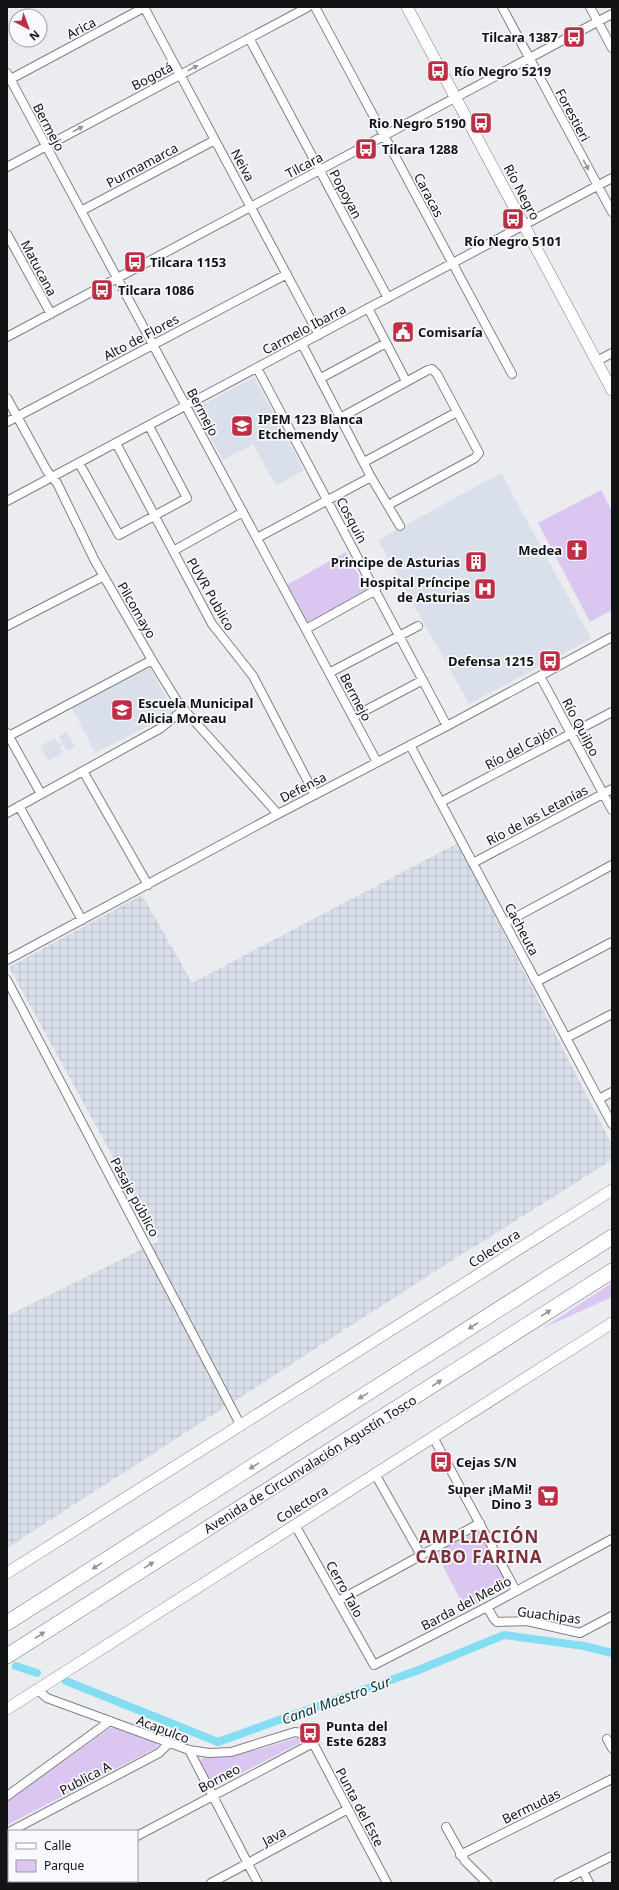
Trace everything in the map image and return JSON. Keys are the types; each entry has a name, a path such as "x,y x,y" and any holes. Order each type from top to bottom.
{"highway":[{"path":"489,1316 535,1277 612,1228"},
{"path":"7,1623 612,1238"},
{"name":"Avenida de Circunvalación Agustín Tosco","path":"7,1656 612,1271"}],"street":[{"name":"Neiva","path":"144,7 319,334"},
{"name":"Arica","path":"8,78 144,7"},
{"name":"Bogotá","path":"7,167 308,7"},
{"name":"Caracas","path":"315,7 512,374"},
{"name":"Río Negro","path":"407,7 612,390"},
{"name":"Forestieri","path":"502,7 612,212"},
{"path":"590,7 612,48"},
{"name":"Tilcara","path":"7,338 612,14"},
{"name":"Popoyan","path":"249,38 388,298"},
{"name":"Bermejo","path":"8,78 377,762"},
{"name":"Purmamarca","path":"81,211 215,140"},
{"name":"Carmelo Ibarra","path":"7,501 612,178"},
{"name":"Matucana","path":"7,234 51,314"},
{"name":"Alto de Flores","path":"7,422 287,274"},
{"path":"368,308 406,381"},
{"path":"321,378 386,343"},
{"path":"302,344 321,378 371,477 400,526"},
{"path":"597,361 612,353"},
{"name":"Cosquín","path":"257,368 448,726"},
{"path":"340,418 406,381 428,370 434,370 478,450 478,456 388,505"},
{"name":"Pilcomayo","path":"7,398 47,471 57,483 104,576 152,660 183,710 278,814"},
{"path":"364,462 457,412"},
{"path":"79,463 119,535 188,498 148,426"},
{"name":"PUVR Publico","path":"116,443 212,624 254,676 315,795"},
{"path":"257,538 371,477"},
{"path":"173,551 243,512"},
{"path":"7,626 104,576"},
{"path":"306,629 376,590"},
{"path":"329,673 418,626"},
{"name":"Defensa","path":"7,960 278,814 448,726 612,637"},
{"path":"40,794 8,736 152,660"},
{"name":"Río Quilpo","path":"540,676 612,810"},
{"path":"353,717 423,680"},
{"path":"7,813 162,728 183,710"},
{"name":"Río del Cajón","path":"441,802 612,712"},
{"name":"Cacheuta","path":"410,745 612,1124"},
{"path":"83,771 148,884"},
{"name":"Río de las Letanías","path":"473,863 612,789"},
{"path":"19,806 82,920"},
{"path":"505,923 612,865"},
{"path":"536,982 612,942"},
{"name":"Pasaje público","path":"7,980 241,1426"},
{"path":"566,1038 612,1014"},
{"path":"599,1099 612,1092"},
{"name":"Colectora","path":"7,1573 612,1190"},
{"name":"Colectora","path":"7,1709 612,1323"},
{"path":"433,1437 516,1590"},
{"path":"375,1474 421,1555"},
{"path":"338,1601 480,1523"},
{"name":"Cerro Talo","path":"295,1525 374,1665"},
{"name":"Barda del Medio","path":"374,1665 612,1539"},
{"name":"Guachipas","path":"486,1607 494,1619 498,1622 527,1621 580,1632 612,1616"},
{"name":"Acapulco","path":"41,1687 47,1698 189,1750 258,1883"},
{"path":"7,1796 110,1721"},
{"path":"189,1750 209,1753 231,1752 295,1732 307,1735 312,1743"},
{"path":"608,1739 612,1748"},
{"name":"Publica A","path":"13,1830 159,1753 168,1743"},
{"name":"Borneo","path":"138,1835 312,1743"},
{"name":"Punta del Este","path":"312,1743 387,1883"},
{"name":"Bermudas","path":"460,1855 612,1779"},
{"name":"Java","path":"211,1883 348,1809"},
{"path":"446,1827 460,1855 486,1883"},
{"path":"558,1883 612,1856"},
{"path":"583,1871 589,1883"}],"shaded area":[{"name":"IPEM 123 Blanca Etchemendy","path":"254,377 304,470 276,486 253,444 223,460 195,409"},
{"name":"Hospital Príncipe de Asturias","path":"501,473 591,639 469,704 378,540"},
{"name":"Escuela Municipal Alicia Moreau","path":"150,666 174,713 95,753 71,706"},
{"path":"67,732 75,747 67,751 64,745 60,747 63,753 48,761 40,746 55,738 59,744 62,742 59,736"},
{"path":"458,843 612,1145 612,1160 426,1277 7,1548 7,1316 159,1241 9,967 142,895 192,983"}],"green space":[{"path":"601,490 612,511 612,610 590,622 538,523"},
{"path":"346,552 368,592 307,626 285,586"},
{"path":"612,1283 612,1297 543,1328"},
{"path":"478,1531 482,1533 508,1583 504,1589 466,1610 436,1553"},
{"path":"116,1727 155,1741 158,1745 156,1748 7,1825 7,1801 110,1728"},
{"path":"300,1737 302,1742 216,1786 209,1784 199,1764 200,1760 203,1758 260,1749"}],"waterway":[{"name":"Canal Maestro Sur","path":"66,1681 218,1742 416,1671 504,1635 584,1646 612,1653"},
{"name":"Canal Maestro Sur","path":"16,1666 37,1673"}],"place":[{"name":"Tilcara 1387","path":"574,37"},
{"name":"Río Negro 5219","path":"438,71"},
{"name":"Rio Negro 5190","path":"481,123"},
{"name":"Tilcara 1288","path":"366,149"},
{"name":"Río Negro 5101","path":"513,219"},
{"name":"Tilcara 1153","path":"135,262"},
{"name":"Tilcara 1086","path":"102,290"},
{"name":"Comisaría","path":"403,332"},
{"name":"IPEM 123 Blanca Etchemendy","path":"242,426"},
{"name":"Medea","path":"577,550"},
{"name":"Principe de Asturias","path":"476,562"},
{"name":"Hospital Príncipe de Asturias","path":"485,589"},
{"name":"Defensa 1215","path":"550,661"},
{"name":"Escuela Municipal Alicia Moreau","path":"122,710"},
{"name":"Cejas S/N","path":"441,1462"},
{"name":"Super ¡MaMi! Dino 3","path":"548,1496"},
{"name":"Punta del Este 6283","path":"310,1733"}],"district":[{"name":"AMPLIACIÓN CABO FARINA","path":"479,1546"}]}
